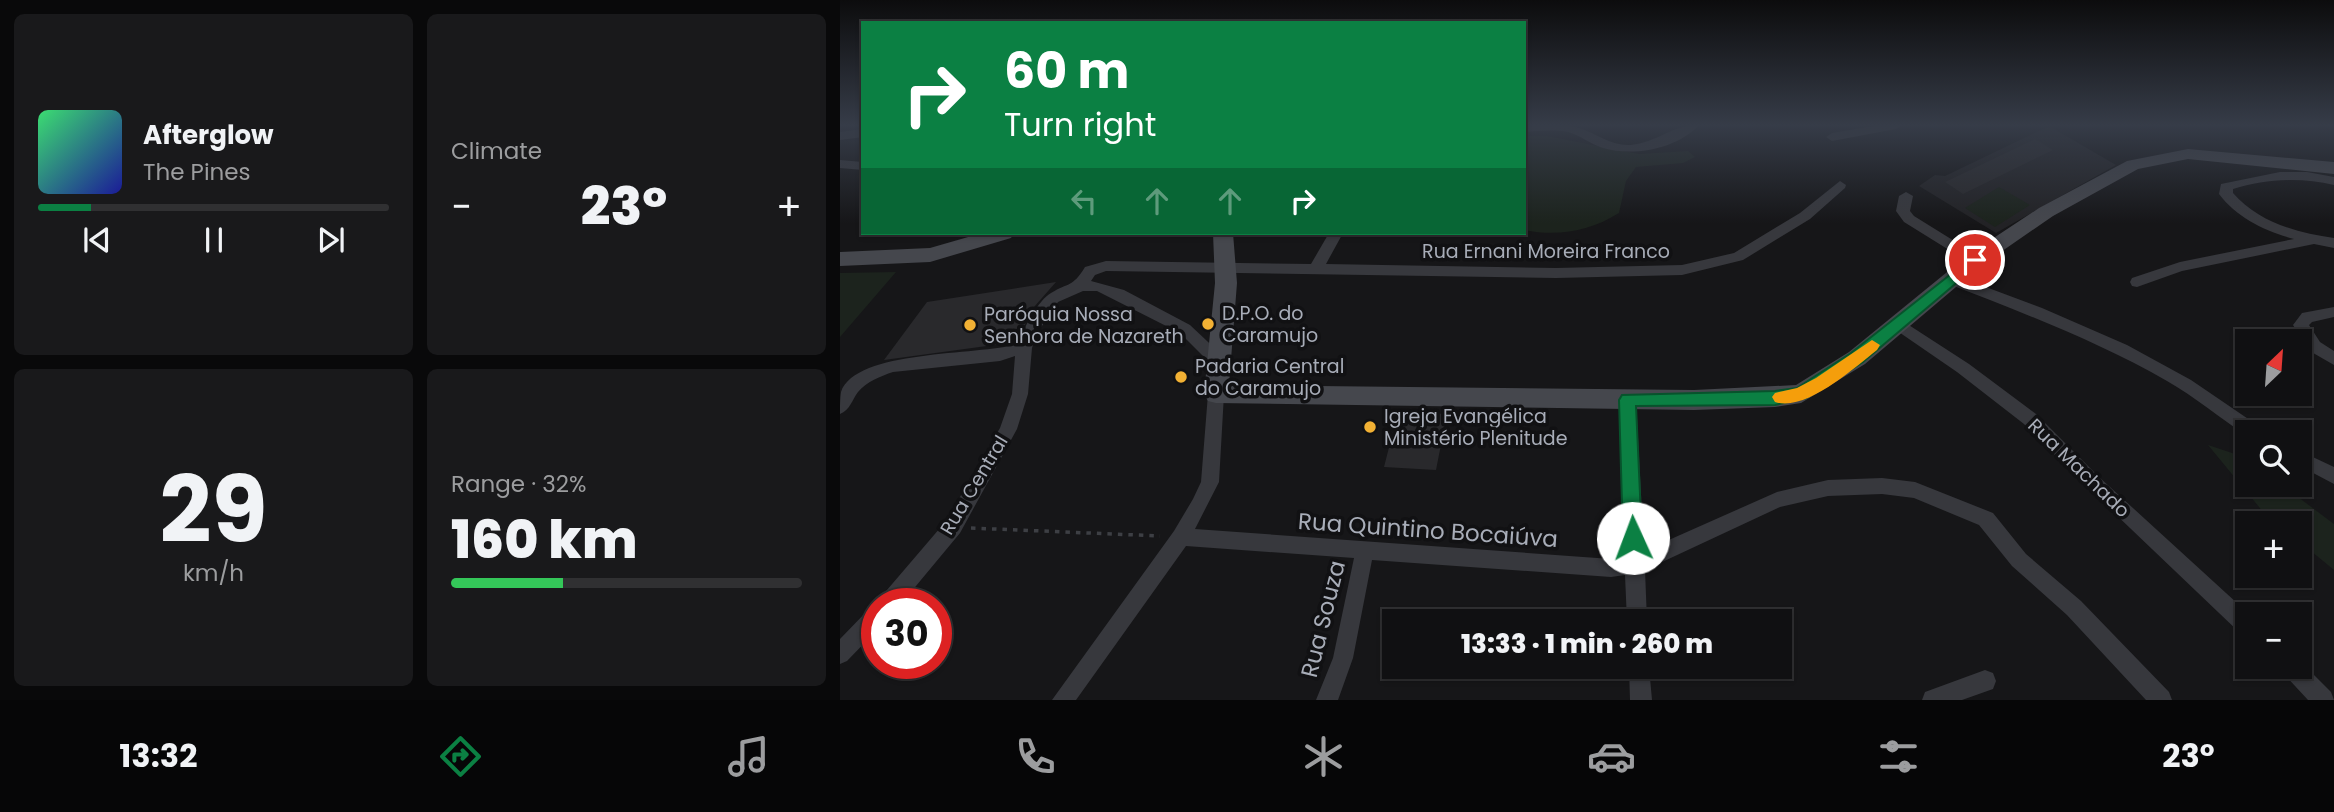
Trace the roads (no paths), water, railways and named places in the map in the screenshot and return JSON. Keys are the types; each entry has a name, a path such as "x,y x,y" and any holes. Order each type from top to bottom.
{"street":[{"path":"1216,394 1628,400 1775,398 1801,394 1857,358 1975,260 2046,212 2133,165 2170,158"},
{"path":"2226,158 2334,168"},
{"path":"840,164 861,166"},
{"path":"2334,181 2287,176 2248,180 2226,187 2230,200 2251,215 2283,231 2312,241 2334,243"},
{"name":"Rua Ernani Moreira Franco","path":"1024,348 1038,318 1054,299 1081,286 1090,271 1106,266 1637,273 1695,268 1738,257 1766,242 1805,216 1840,185"},
{"path":"1906,196 1903,211 1909,219 1975,260"},
{"path":"840,259 930,255 997,235"},
{"path":"1063,700 1181,537 1210,482 1226,269 1223,235"},
{"path":"1317,269 1335,235"},
{"path":"2137,282 2180,267 2312,241"},
{"path":"1951,279 2055,320 2126,352 2206,396 2238,420"},
{"path":"1081,286 1097,286 1161,315 1185,329 1218,361"},
{"path":"2334,312 2307,317 2301,325 2314,346 2334,359"},
{"name":"Rua Machado","path":"1898,324 1963,368 2030,419 2235,615"},
{"path":"840,407 845,395 863,377 893,366 1000,355 1024,348"},
{"name":"Rua Central","path":"902,588 953,527 1008,429 1020,394 1024,348"},
{"path":"1628,400 1636,609"},
{"path":"2312,464 2334,476"},
{"name":"Rua Quintino Bocaiúva","path":"1181,537 1611,568 1634,565 1776,500 1828,488 1882,486 1915,490 1986,519 2025,565 2074,608 2161,700"},
{"name":"Rua Souza","path":"1327,700 1343,658 1365,549"},
{"path":"840,654 861,632"},
{"path":"1640,679 1641,700"},
{"path":"2303,679 2323,700"},
{"path":"1933,700 1985,681"}],"place":[{"name":"D.P.O. do Caramujo","path":"1208,324"},
{"name":"Paróquia Nossa Senhora de Nazareth","path":"970,325"},
{"name":"Padaria Central do Caramujo","path":"1181,377"},
{"name":"Igreja Evangélica Ministério Plenitude","path":"1370,427"}]}
